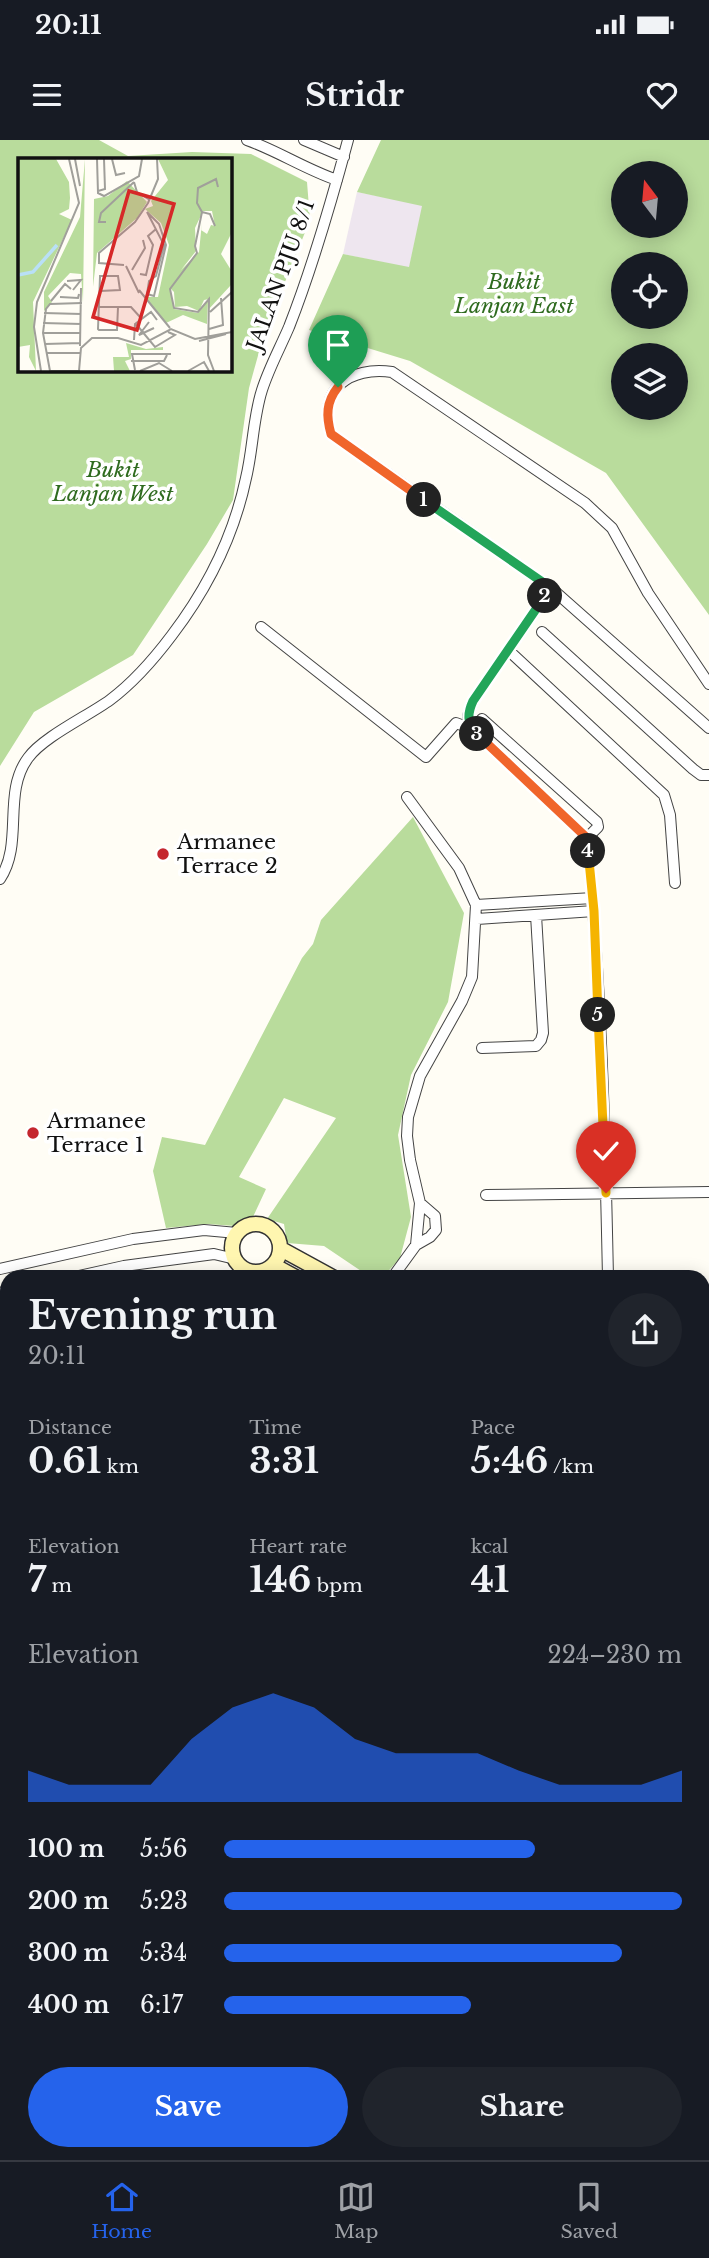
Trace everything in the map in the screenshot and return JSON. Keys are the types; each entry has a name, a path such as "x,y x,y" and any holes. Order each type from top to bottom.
{"main road":[{"path":"246,1270 234,1259 232,1246 237,1233 249,1224 265,1225 277,1234 281,1249 274,1265 262,1270"},
{"path":"281,1249 319,1270"},
{"path":"274,1265 283,1270"}],"street":[{"path":"247,140 268,147 312,172 337,180"},
{"path":"304,140 344,156"},
{"name":"JALAN PJU 8/1","path":"0,879 11,854 16,787 20,771 29,756 109,701 137,677 172,635 230,535 246,481 257,406 268,369 289,327 323,234 348,140"},
{"path":"709,684 649,593 612,528 585,503 392,372 364,371 348,377 338,387 328,404 327,420 331,434 551,588 709,728"},
{"path":"472,729 469,709 551,588"},
{"path":"261,627 426,757 456,723 472,729 587,838 594,911 608,1270"},
{"path":"542,632 693,769 701,775 709,775"},
{"path":"508,650 664,795 670,815 675,883"},
{"path":"482,719 597,822 598,827 587,838"},
{"path":"407,797 458,869 476,905 477,919 472,977 462,1001 420,1076 408,1116 410,1160 420,1203 416,1245"},
{"path":"476,905 593,898"},
{"path":"477,919 594,911"},
{"path":"482,1048 536,1046 541,1040 543,1033 536,915"},
{"path":"486,1195 709,1192"},
{"path":"397,1270 416,1245 436,1230 435,1216 420,1203"},
{"path":"0,1269 133,1239 204,1230 237,1233"},
{"path":"106,1270 214,1254 234,1259"}],"shaded area":[{"path":"357,192 423,205 409,268 343,254"}],"green space":[{"name":"Bukit Lanjan West","path":"0,140 99,140 128,156 192,152 251,154 307,182 310,220 264,334 249,388 233,500 133,655 34,712 0,766"},
{"name":"Bukit Lanjan East","path":"381,140 709,140 709,615 606,473 410,361 309,330 343,254 409,267 422,206 357,192"},
{"path":"413,817 464,913 448,1002 411,1075 398,1135 411,1217 400,1258 389,1270 360,1270 324,1246 287,1243 284,1224 267,1219 336,1118 284,1098 239,1177 266,1189 252,1219 235,1226 208,1224 166,1228 153,1171 162,1137 205,1145 302,958 313,944 321,920"}],"place":[{"name":"Armanee Terrace 2","path":"163,854"},
{"name":"Armanee Terrace 1","path":"33,1133"}],"route":[{"path":"338,387 328,404 327,420 331,434 551,588 473,701 468,716 472,729 587,838 594,911 606,1193"}]}
